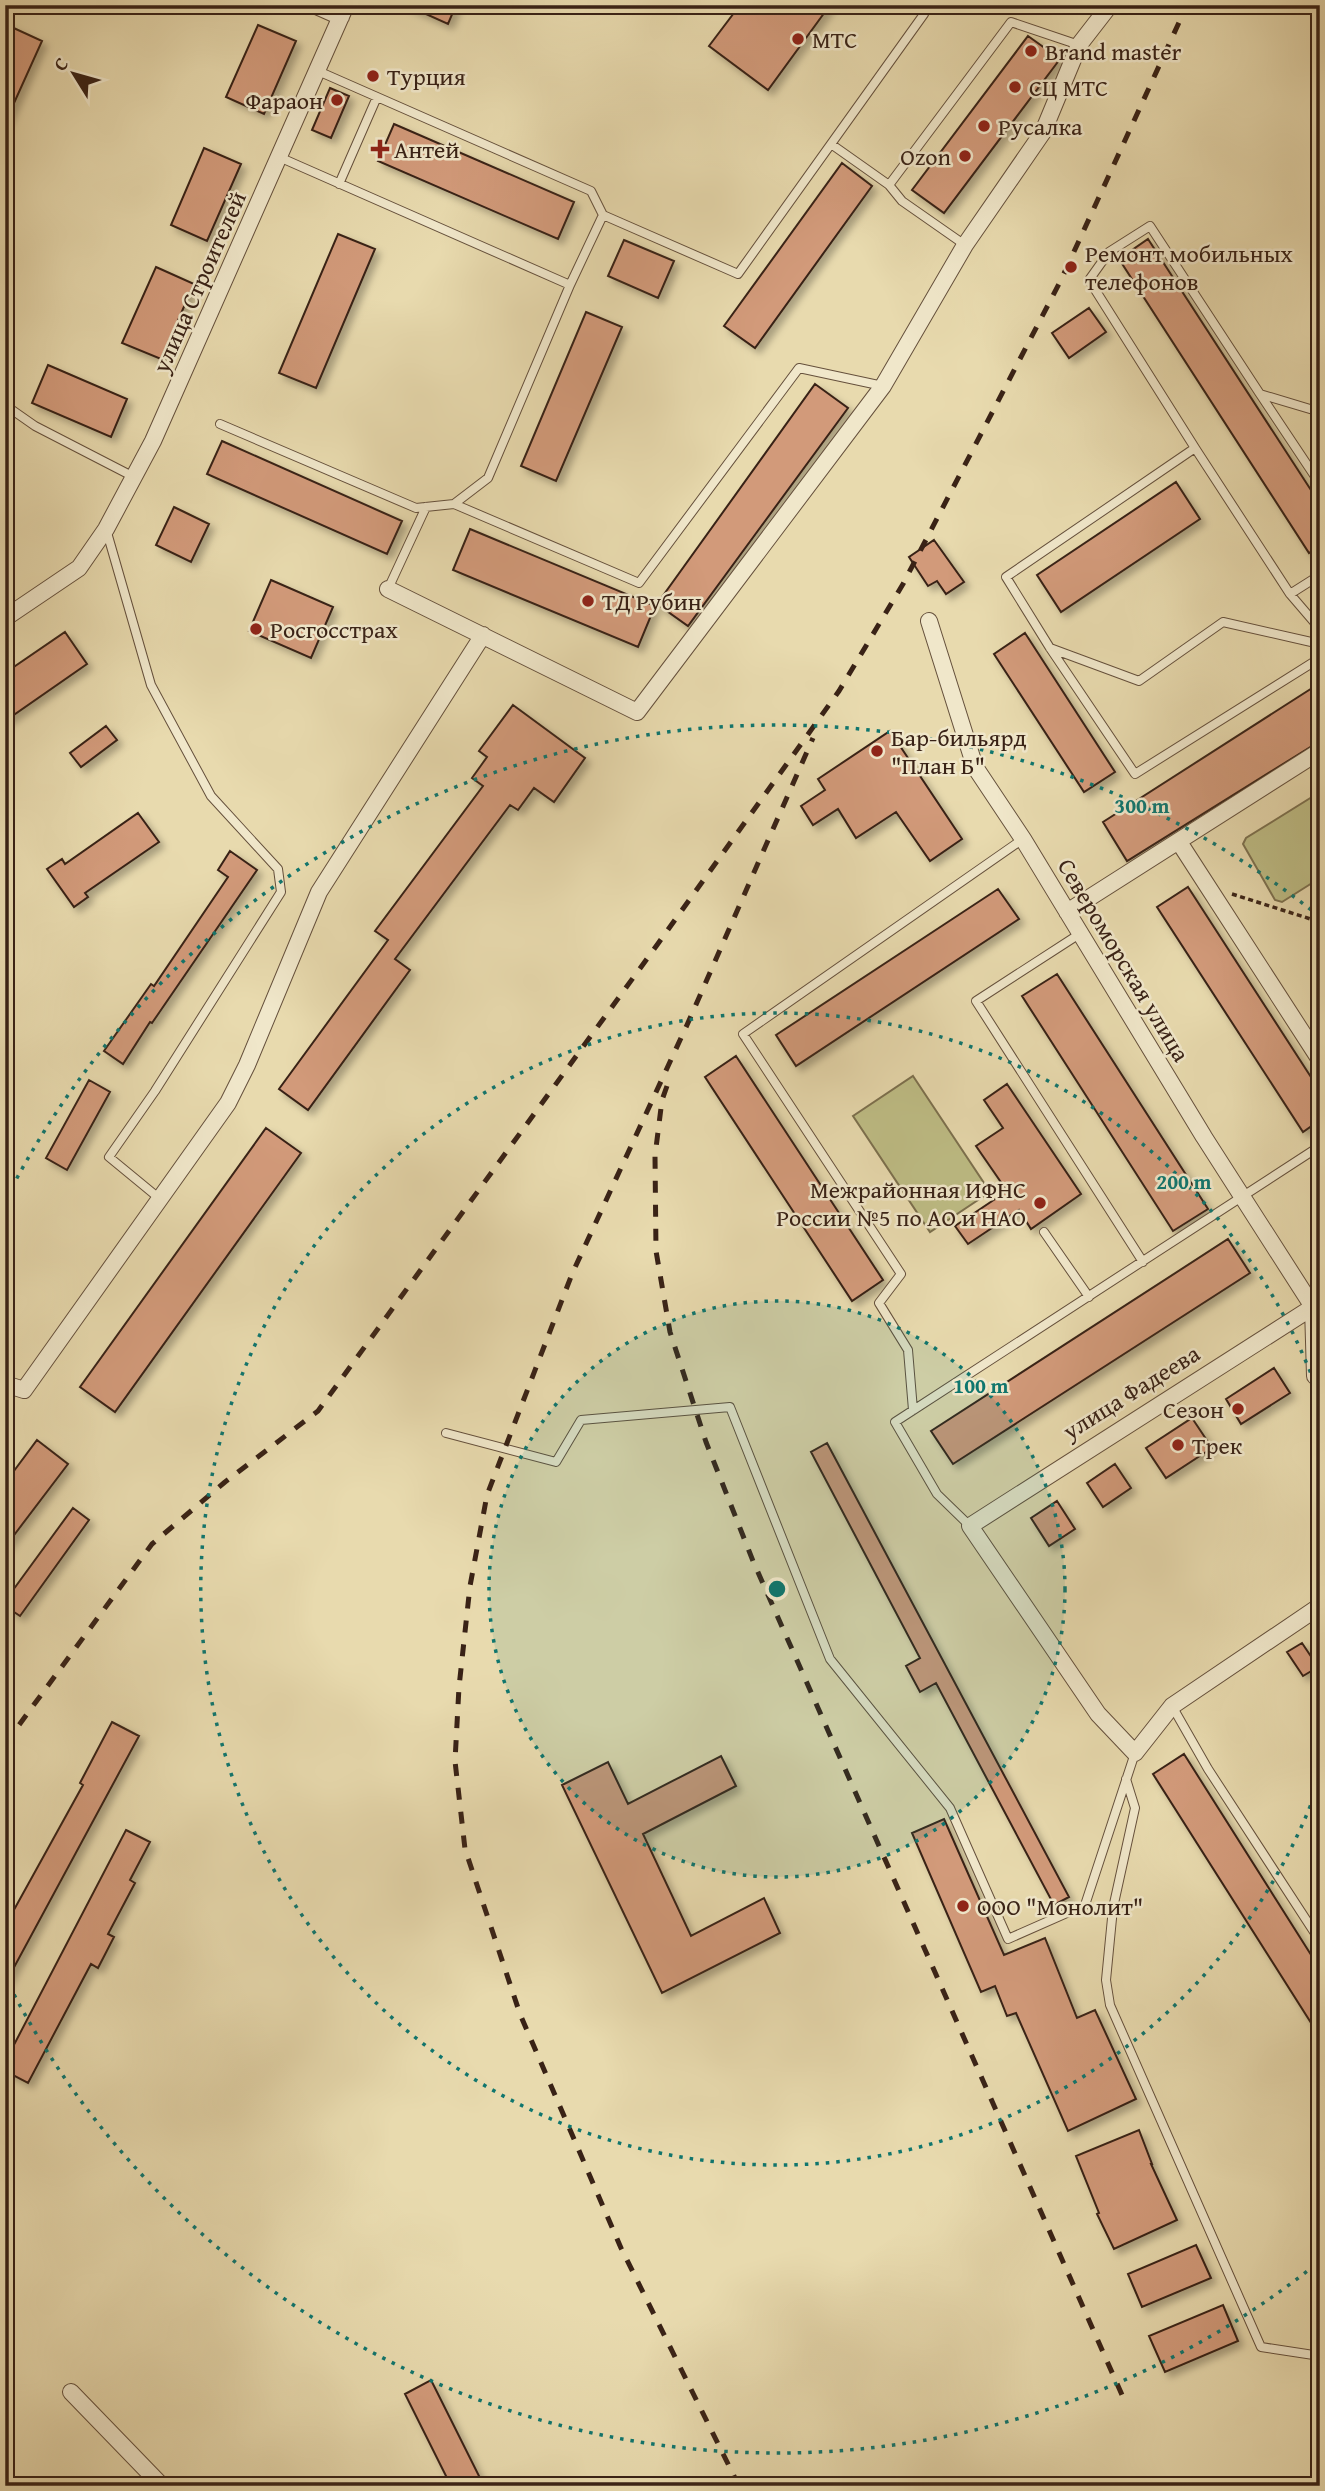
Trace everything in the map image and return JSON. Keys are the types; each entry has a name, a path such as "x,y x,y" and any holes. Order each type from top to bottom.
{"street":[{"path":"314,5 343,11"},
{"path":"388,589 637,712 883,386 965,245 1043,132 1079,45 1110,5"},
{"name":"улица Строителей","path":"5,618 79,569 106,529 153,442 343,11"},
{"name":"Североморская улица","path":"929,621 975,767 1081,932 1242,1197 1316,1305"},
{"path":"5,1384 24,1390 228,1103 247,1065 319,892 483,635"},
{"path":"1067,912 1320,751"},
{"path":"1179,842 1320,1060"},
{"path":"1316,1305 1315,1376 1320,1381"},
{"name":"улица Фадеева","path":"970,1525 1316,1305"},
{"path":"970,1525 1098,1714 1135,1753 1172,1706 1320,1605"},
{"path":"71,2392 162,2486"}],"lane":[{"path":"318,71 591,191 603,215 738,274 928,5"},
{"path":"889,185 1011,22 1079,45"},
{"path":"339,184 377,97"},
{"path":"831,144 889,185 902,201 965,245"},
{"path":"279,157 570,285"},
{"path":"454,504 488,478 570,285 603,215"},
{"path":"1320,484 1150,226 1110,252 1089,280 1290,594 1320,629"},
{"path":"220,424 416,508 454,504 639,583 799,368 883,386"},
{"path":"1260,394 1320,412"},
{"path":"5,405 35,426 134,477"},
{"path":"1195,448 1006,577 1135,774 1320,658"},
{"path":"388,589 426,507"},
{"path":"106,529 151,685 211,796 278,870 281,892 155,1091 109,1157 160,1199"},
{"path":"1290,594 1320,575"},
{"path":"1051,648 1139,681 1223,622 1320,644"},
{"path":"913,1410 908,1350 879,1303 901,1274 743,1034 1023,839"},
{"path":"1081,932 976,1001 1143,1262"},
{"path":"970,1525 937,1494 895,1422 1320,1146"},
{"path":"1044,1232 1089,1297"},
{"path":"446,1433 556,1462 581,1420 730,1407 830,1659 950,1808 1009,1939 1085,1905 1135,1753"},
{"path":"1172,1706 1208,1769 1320,1941"},
{"path":"1126,1779 1135,1808 1113,1908 1106,1980 1110,2005 1261,2347 1320,2356"}],"path":[{"path":"1207,885 1320,922"}],"shaded area":[{"path":"1320,792 1320,878 1282,902 1275,900 1243,844 1246,838"},
{"path":"913,1076 990,1192 930,1232 853,1116"}],"building":[{"path":"406,5 456,5 448,24"},
{"path":"740,5 830,5 768,90 709,46"},
{"path":"5,24 42,41 5,123"},
{"path":"258,25 296,41 264,114 226,97"},
{"path":"1028,36 1060,59 944,213 912,190"},
{"path":"330,88 349,96 331,138 312,130"},
{"path":"394,124 574,202 558,239 378,161"},
{"path":"204,148 241,164 207,241 171,225"},
{"path":"842,163 872,186 755,348 724,326"},
{"path":"338,234 375,249 316,388 279,373"},
{"path":"1148,239 1320,504 1320,546 1309,553 1119,259"},
{"path":"624,240 674,261 658,298 608,276"},
{"path":"156,267 194,284 161,359 122,343"},
{"path":"1089,308 1106,332 1069,358 1052,333"},
{"path":"586,312 622,327 556,481 521,466"},
{"path":"48,365 127,399 111,437 32,403"},
{"path":"815,384 848,408 688,626 657,604"},
{"path":"222,441 402,521 387,554 207,474"},
{"path":"1176,482 1200,519 1061,612 1037,575"},
{"path":"174,507 209,524 191,562 156,545"},
{"path":"470,529 655,606 638,647 453,570"},
{"path":"934,540 964,582 946,594 937,581 928,586 909,557"},
{"path":"271,580 333,607 311,658 249,631"},
{"path":"65,632 87,664 5,721 5,673"},
{"path":"1025,633 1115,772 1084,792 994,654"},
{"path":"1320,683 1320,741 1127,861 1103,822"},
{"path":"513,705 585,758 554,802 534,788 518,810 510,805 395,959 410,970 308,1110 279,1089 388,940 375,931 483,786 472,778 487,757 479,751"},
{"path":"106,726 117,740 81,767 70,753"},
{"path":"890,731 962,839 930,861 896,812 856,838 838,809 813,825 801,806 825,790 818,779"},
{"path":"138,813 159,842 85,893 88,897 74,907 47,869 62,859 65,864"},
{"path":"230,851 257,870 123,1064 104,1051 151,984 154,986 228,877 218,870"},
{"path":"1188,887 1320,1091 1320,1120 1303,1132 1157,907"},
{"path":"998,889 1019,919 796,1066 776,1035"},
{"path":"1057,974 1208,1209 1173,1231 1022,996"},
{"path":"736,1056 883,1280 852,1301 705,1077"},
{"path":"89,1080 110,1092 67,1170 46,1158"},
{"path":"1007,1084 1081,1194 1031,1229 1019,1210 968,1244 955,1226 1007,1191 976,1146 1003,1128 984,1100"},
{"path":"266,1128 301,1153 115,1412 80,1387"},
{"path":"1228,1239 1250,1273 953,1464 931,1431"},
{"path":"1274,1368 1290,1393 1241,1424 1226,1399"},
{"path":"1192,1418 1212,1448 1166,1478 1146,1448"},
{"path":"37,1440 68,1464 5,1547 5,1483"},
{"path":"827,1443 1069,1897 1054,1905 936,1683 920,1692 906,1666 920,1658 811,1452"},
{"path":"1115,1464 1131,1488 1103,1507 1087,1483"},
{"path":"1057,1501 1075,1529 1049,1546 1031,1518"},
{"path":"73,1508 89,1520 20,1616 5,1606 5,1601"},
{"path":"1302,1643 1318,1667 1303,1676 1287,1652"},
{"path":"112,1722 139,1736 5,1984 5,1926 83,1785 80,1783"},
{"path":"1184,1754 1320,1969 1320,2037 1153,1774"},
{"path":"721,1756 736,1786 643,1834 691,1936 764,1898 780,1933 662,1993 562,1785 608,1762 628,1804"},
{"path":"944,1819 1004,1955 1045,1938 1077,2018 1095,2010 1136,2099 1068,2131 1016,2013 1007,2016 995,1986 981,1992 912,1833"},
{"path":"126,1830 150,1842 130,1880 135,1883 108,1934 114,1937 98,1968 91,1964 28,2083 5,2071 5,2062"},
{"path":"1139,2130 1151,2164 1177,2220 1114,2249 1097,2214 1099,2213 1076,2156"},
{"path":"1196,2245 1211,2278 1142,2307 1128,2274"},
{"path":"1223,2305 1238,2341 1165,2372 1149,2336"},
{"path":"431,2380 484,2486 451,2486 405,2394"}],"railway":[{"path":"5,1744 152,1544 225,1482 318,1411 839,691 903,584 1061,280 1187,5"},
{"path":"739,2486 621,2248 520,2014 465,1849 455,1761 459,1687 470,1586 487,1495 572,1274 687,1025 813,738"},
{"path":"667,1086 662,1100 655,1156 656,1251 670,1332 706,1442 753,1561 1126,2404"}],"place":[{"name":"МТС","path":"798,39"},
{"name":"Brand master","path":"1031,51"},
{"name":"Турция","path":"373,76"},
{"name":"СЦ МТС","path":"1015,87"},
{"name":"Фараон","path":"337,100"},
{"name":"Русалка","path":"984,126"},
{"name":"Антей","path":"380,149"},
{"name":"Ozon","path":"965,156"},
{"name":"Ремонт мобильных телефонов","path":"1071,267"},
{"name":"ТД Рубин","path":"588,601"},
{"name":"Росгосстрах","path":"256,629"},
{"name":"Бар-бильярд \"План Б\"","path":"877,751"},
{"name":"Межрайонная ИФНС России №5 по АО и НАО","path":"1040,1203"},
{"name":"Сезон","path":"1238,1409"},
{"name":"Трек","path":"1178,1445"},
{"name":"ООО \"Монолит\"","path":"963,1906"}]}
